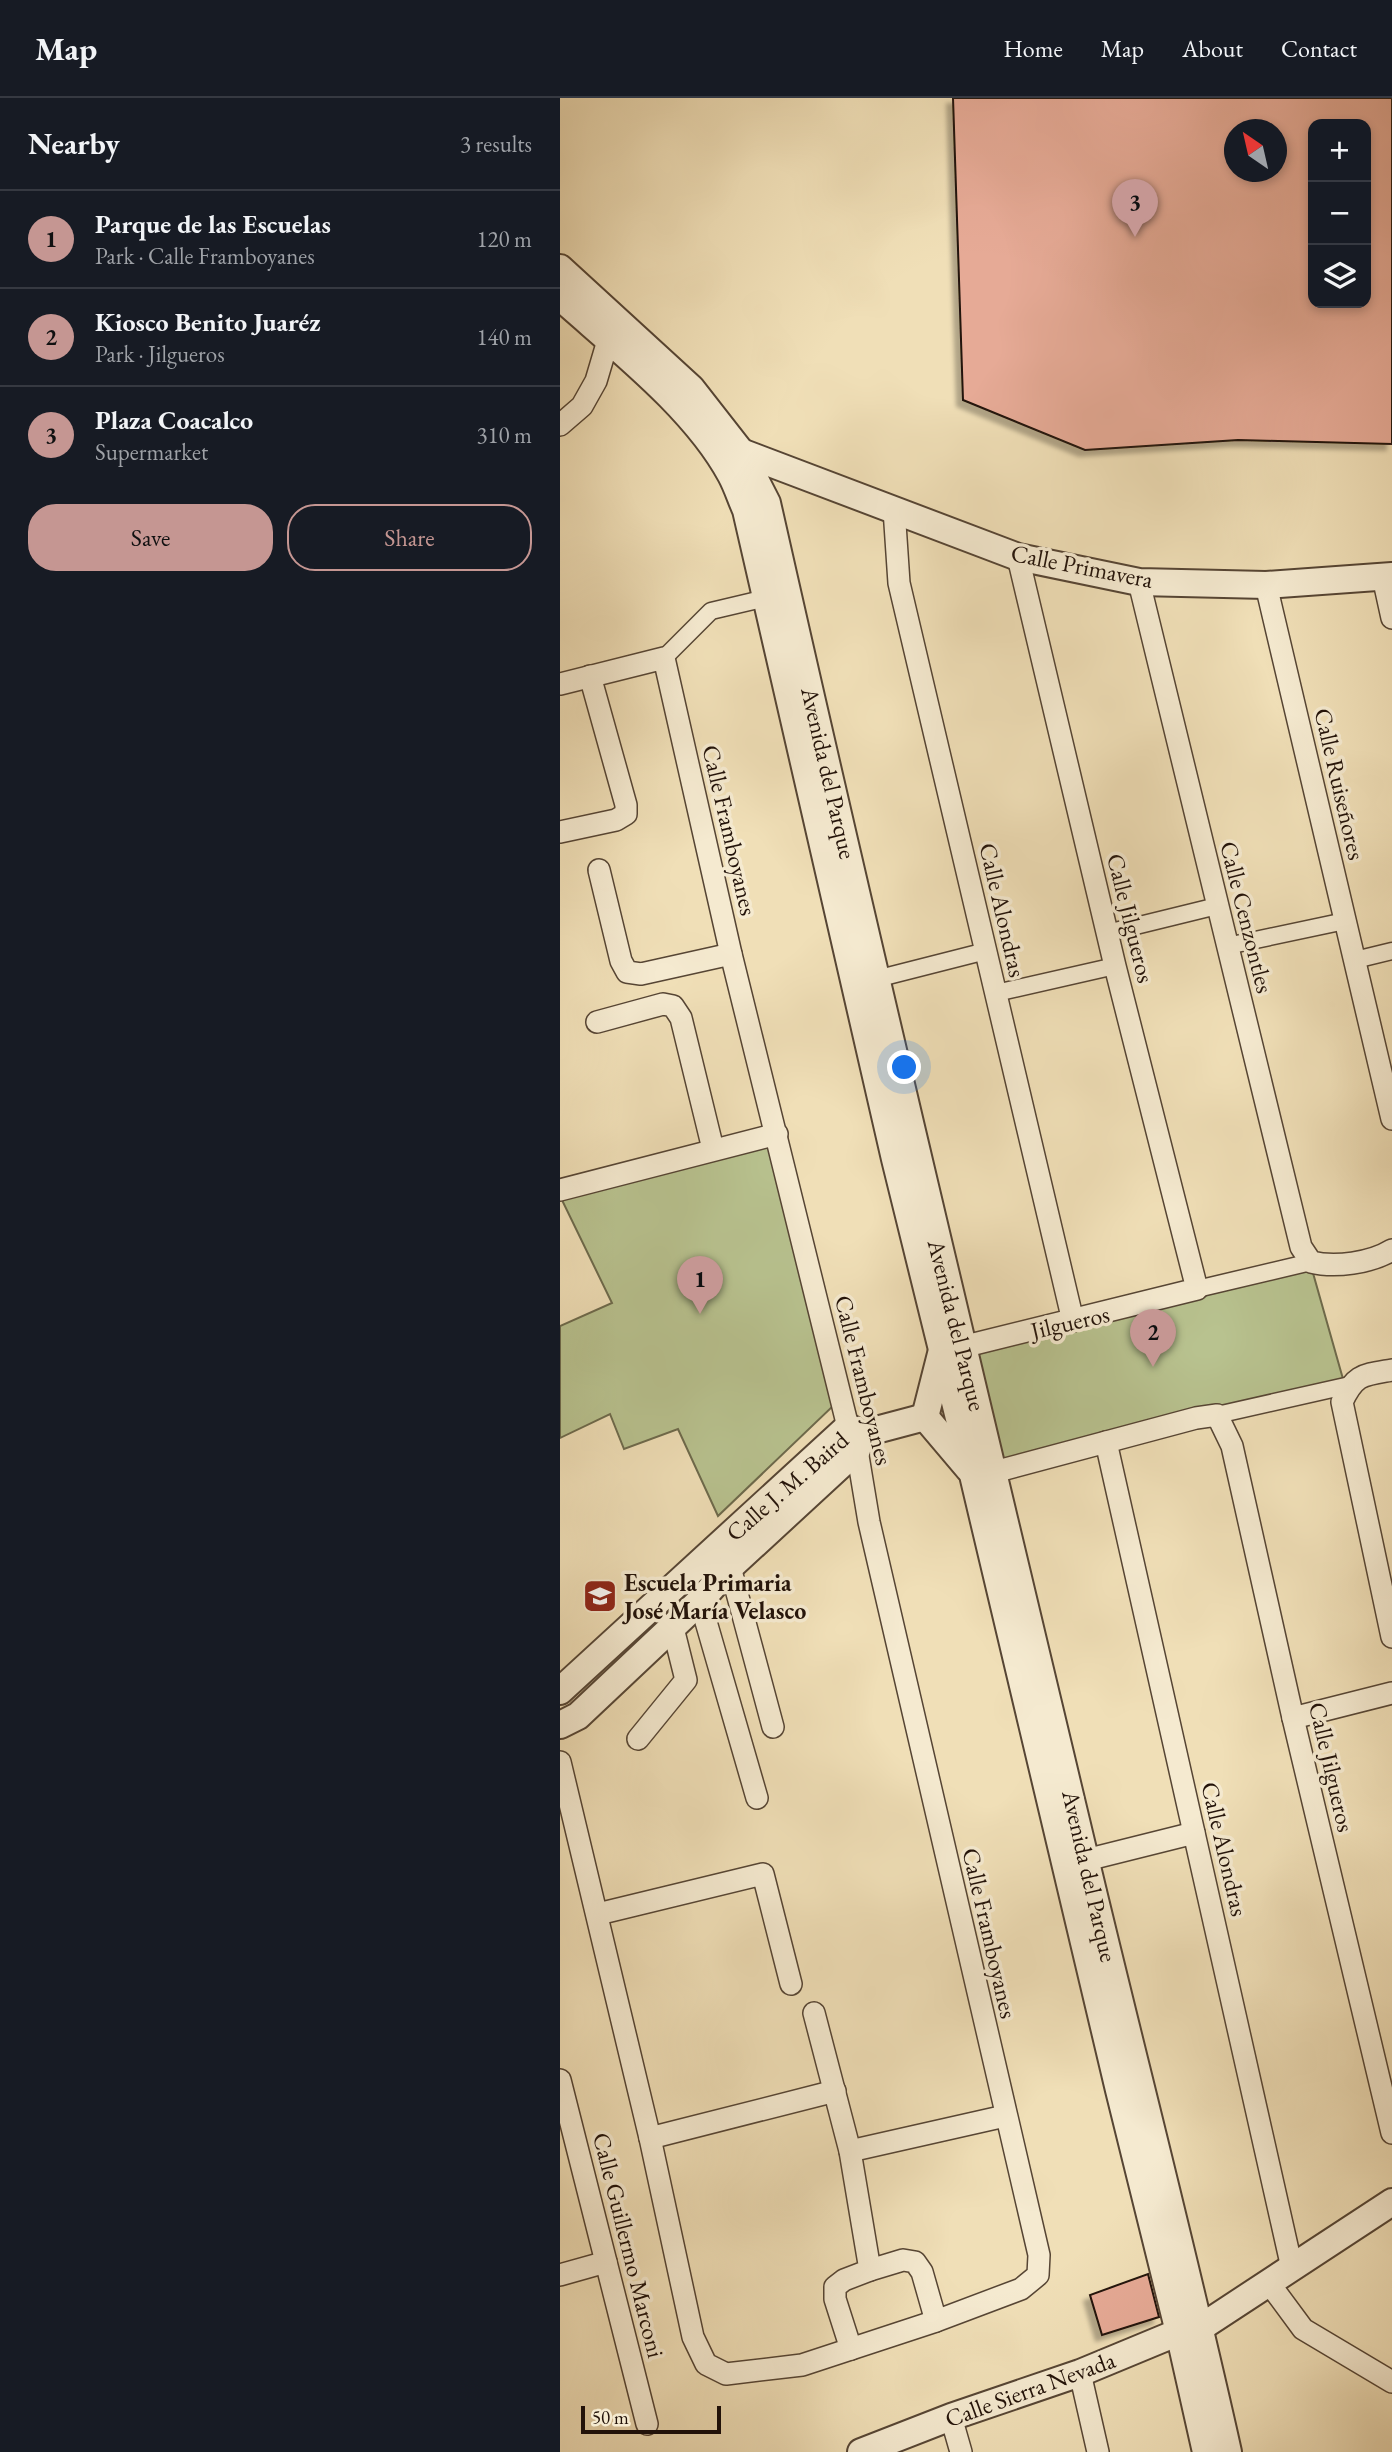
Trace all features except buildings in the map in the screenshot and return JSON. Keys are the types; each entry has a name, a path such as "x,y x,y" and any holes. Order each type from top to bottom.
{"street":[{"name":"Avenida del Parque","path":"560,268 708,441 731,475 746,510 952,1350 1086,1860 1190,2330 1206,2452"},
{"name":"Avenida del Parque","path":"560,297 611,329 691,387 741,452 766,503 876,979 952,1350"},
{"path":"560,425 582,407 596,381 611,329"},
{"name":"Calle Primavera","path":"708,441 1018,557 1139,582 1266,585 1388,576"},
{"name":"Calle Alondras","path":"894,509 900,583 1073,1321"},
{"name":"Calle Jilgueros","path":"1018,557 1115,966 1197,1289"},
{"path":"1388,576 1392,618"},
{"name":"Calle Cenzontles","path":"1139,582 1301,1247 1311,1262"},
{"name":"Calle Ruiseñores","path":"1266,585 1392,1119"},
{"path":"560,684 664,658 711,611 766,598"},
{"name":"Calle Framboyanes","path":"560,1762 598,1914 694,2337 706,2364 726,2374 802,2365 936,2321 1021,2289 1038,2275 1039,2255 872,1535 856,1437 731,954 664,658"},
{"path":"560,832 616,820 626,814 626,805 590,676"},
{"path":"599,870 621,961 628,972 641,974 731,954"},
{"path":"1107,933 1217,906"},
{"path":"1227,946 1345,920"},
{"path":"876,979 986,951"},
{"path":"1354,960 1392,951"},
{"path":"996,993 1115,966"},
{"path":"597,1022 663,1004 673,1006 681,1018 713,1149"},
{"path":"560,1190 777,1134"},
{"path":"1197,1289 1311,1262 1324,1265 1380,1257 1392,1250"},
{"name":"Jilgueros","path":"952,1350 1197,1289"},
{"path":"952,1350 925,1417 984,1473 1196,1418 1350,1385"},
{"path":"1392,1370 1362,1375 1350,1385 1342,1402 1392,1637"},
{"name":"Calle Jilgueros","path":"1217,1415 1232,1446 1293,1718 1392,2133"},
{"name":"Calle J. M. Baird","path":"560,1691 856,1437 925,1417"},
{"name":"Calle J. M. Baird","path":"560,1725 578,1716 701,1601 730,1567 856,1437"},
{"name":"Calle Alondras","path":"1106,1442 1292,2268"},
{"name":"Avenida del Parque","path":"984,1473 1109,2050 1228,2452"},
{"path":"730,1567 773,1727"},
{"path":"701,1601 757,1798"},
{"path":"638,1739 686,1680 673,1628"},
{"path":"1293,1718 1392,1693"},
{"path":"1086,1860 1194,1833"},
{"path":"598,1914 763,1874 791,1984"},
{"path":"814,2013 849,2151 870,2270"},
{"name":"Calle Guillermo Marconi","path":"560,2080 647,2424"},
{"path":"650,2138 835,2091"},
{"path":"849,2151 1005,2116"},
{"name":"Calle Sierra Nevada","path":"861,2452 1190,2330 1388,2211"},
{"path":"851,2349 835,2299 835,2287 844,2280 870,2270 903,2260 915,2262 922,2272 936,2321"},
{"path":"560,2275 606,2262"},
{"path":"1269,2283 1303,2329 1392,2382"},
{"path":"1080,2373 1097,2452"},
{"path":"951,2417 961,2452"}],"green space":[{"path":"777,1134 833,1406 718,1516 678,1429 624,1449 610,1414 560,1438 560,1326 612,1303 560,1196"},
{"path":"1311,1266 1345,1386 994,1471 963,1348"}],"place":[{"name":"Plaza Coacalco","path":"1135,237"},
{"name":"Parque de las Escuelas","path":"700,1314"},
{"name":"Kiosco Benito Juaréz","path":"1153,1367"},
{"name":"Escuela Primaria José María Velasco","path":"600,1596"}]}
